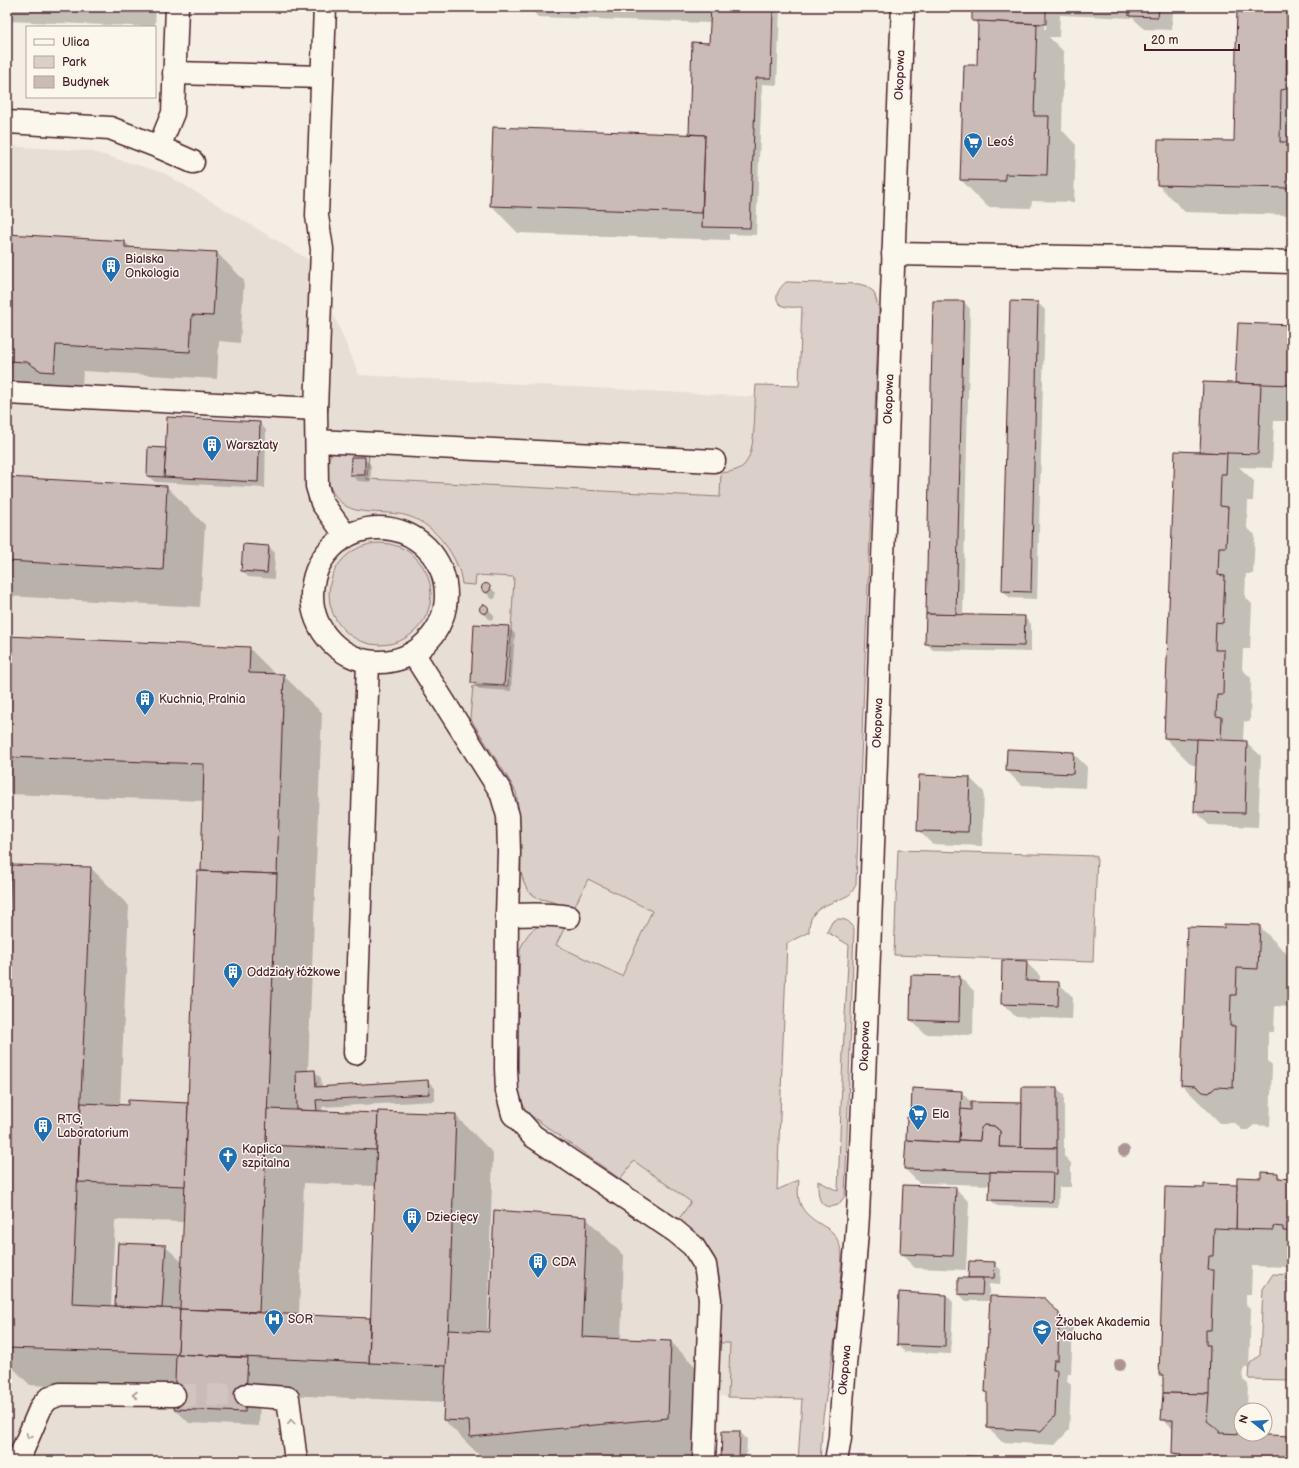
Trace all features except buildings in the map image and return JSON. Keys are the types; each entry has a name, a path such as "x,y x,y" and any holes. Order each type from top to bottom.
{"street":[{"path":"159,147 173,112 177,7"},
{"path":"325,7 317,216 322,249 316,409 317,486 322,503 346,536"},
{"name":"Okopowa","path":"836,1461 840,1438 858,1220 880,680 893,254 903,7"},
{"path":"174,73 322,77"},
{"path":"7,122 110,128 159,147 192,162"},
{"path":"893,254 1292,262"},
{"path":"7,393 316,409"},
{"path":"317,441 714,461"},
{"path":"367,528 388,528 402,532 408,534 426,546 439,563 446,583 446,604 440,625 428,642 413,653 390,662 368,662 346,654 328,639 316,618 311,595 316,572 328,551 346,536 367,528"},
{"path":"413,653 501,792 508,816 510,852 507,915 506,1076 507,1091 513,1114 533,1136 675,1231 693,1246 705,1265 710,1299 704,1461"},
{"path":"354,1053 368,662"},
{"path":"507,915 536,916 556,914 569,918"},
{"path":"18,1461 41,1406 48,1399 60,1394 174,1395"},
{"path":"246,1395 288,1398 296,1461"},
{"name":"Okopowa","path":"840,1438 842,1461"}],"shaded area":[{"path":"7,146 90,151 164,173 311,261 359,375 774,398 728,1397 720,1396 718,1461 7,1461"}],"green space":[{"path":"786,282 859,284 866,286 874,292 879,310 856,884 853,891 849,895 827,904 816,912 812,917 809,932 787,943 777,1190 799,1180 798,1195 801,1206 808,1215 833,1233 838,1240 842,1253 838,1317 823,1417 820,1461 798,1461 802,1399 728,1397 730,1343 720,1343 721,1290 716,1265 704,1243 678,1220 691,1202 634,1161 620,1179 526,1112 519,1094 516,1081 520,950 528,935 537,927 543,925 566,925 556,945 622,976 652,911 588,879 574,908 538,898 529,892 524,883 521,872 520,819 516,792 470,718 473,686 508,686 514,577 476,575 475,585 462,584 456,562 433,531 419,521 408,516 362,511 346,506 341,503 331,489 328,475 329,457 335,452 369,454 367,479 720,497 721,473 733,471 742,467 748,459 751,450 754,427 756,385 799,386 802,307 785,307 777,301 777,294"},
{"path":"380,543 400,547 416,558 427,574 431,594 427,614 416,630 400,641 380,645 360,641 344,630 333,614 329,594 333,574 344,558 360,547"},
{"path":"898,850 1097,856 1093,962 894,955"},
{"path":"837,919 847,921 854,929 845,1196 838,1205 831,1207 826,1206 820,1201 818,1181 838,1191 849,945 827,932 832,922"},
{"path":"1273,1274 1292,1275 1292,1380 1249,1379 1250,1363 1260,1355 1263,1289"}],"tunnel":[{"path":"174,1395 246,1395"}],"place":[{"name":"Leoś","path":"973,159"},
{"name":"Bialska Onkologia","path":"111,283"},
{"name":"Warsztaty","path":"212,462"},
{"name":"Kuchnia, Pralnia","path":"145,716"},
{"name":"Oddziały łóżkowe","path":"233,989"},
{"name":"Ela","path":"918,1131"},
{"name":"RTG, Laboratorium","path":"43,1143"},
{"name":"Kaplica szpitalna","path":"228,1173"},
{"name":"Dziecięcy","path":"412,1234"},
{"name":"CDA","path":"538,1279"},
{"name":"SOR","path":"274,1336"},
{"name":"Żłobek Akademia Malucha","path":"1042,1346"}]}
